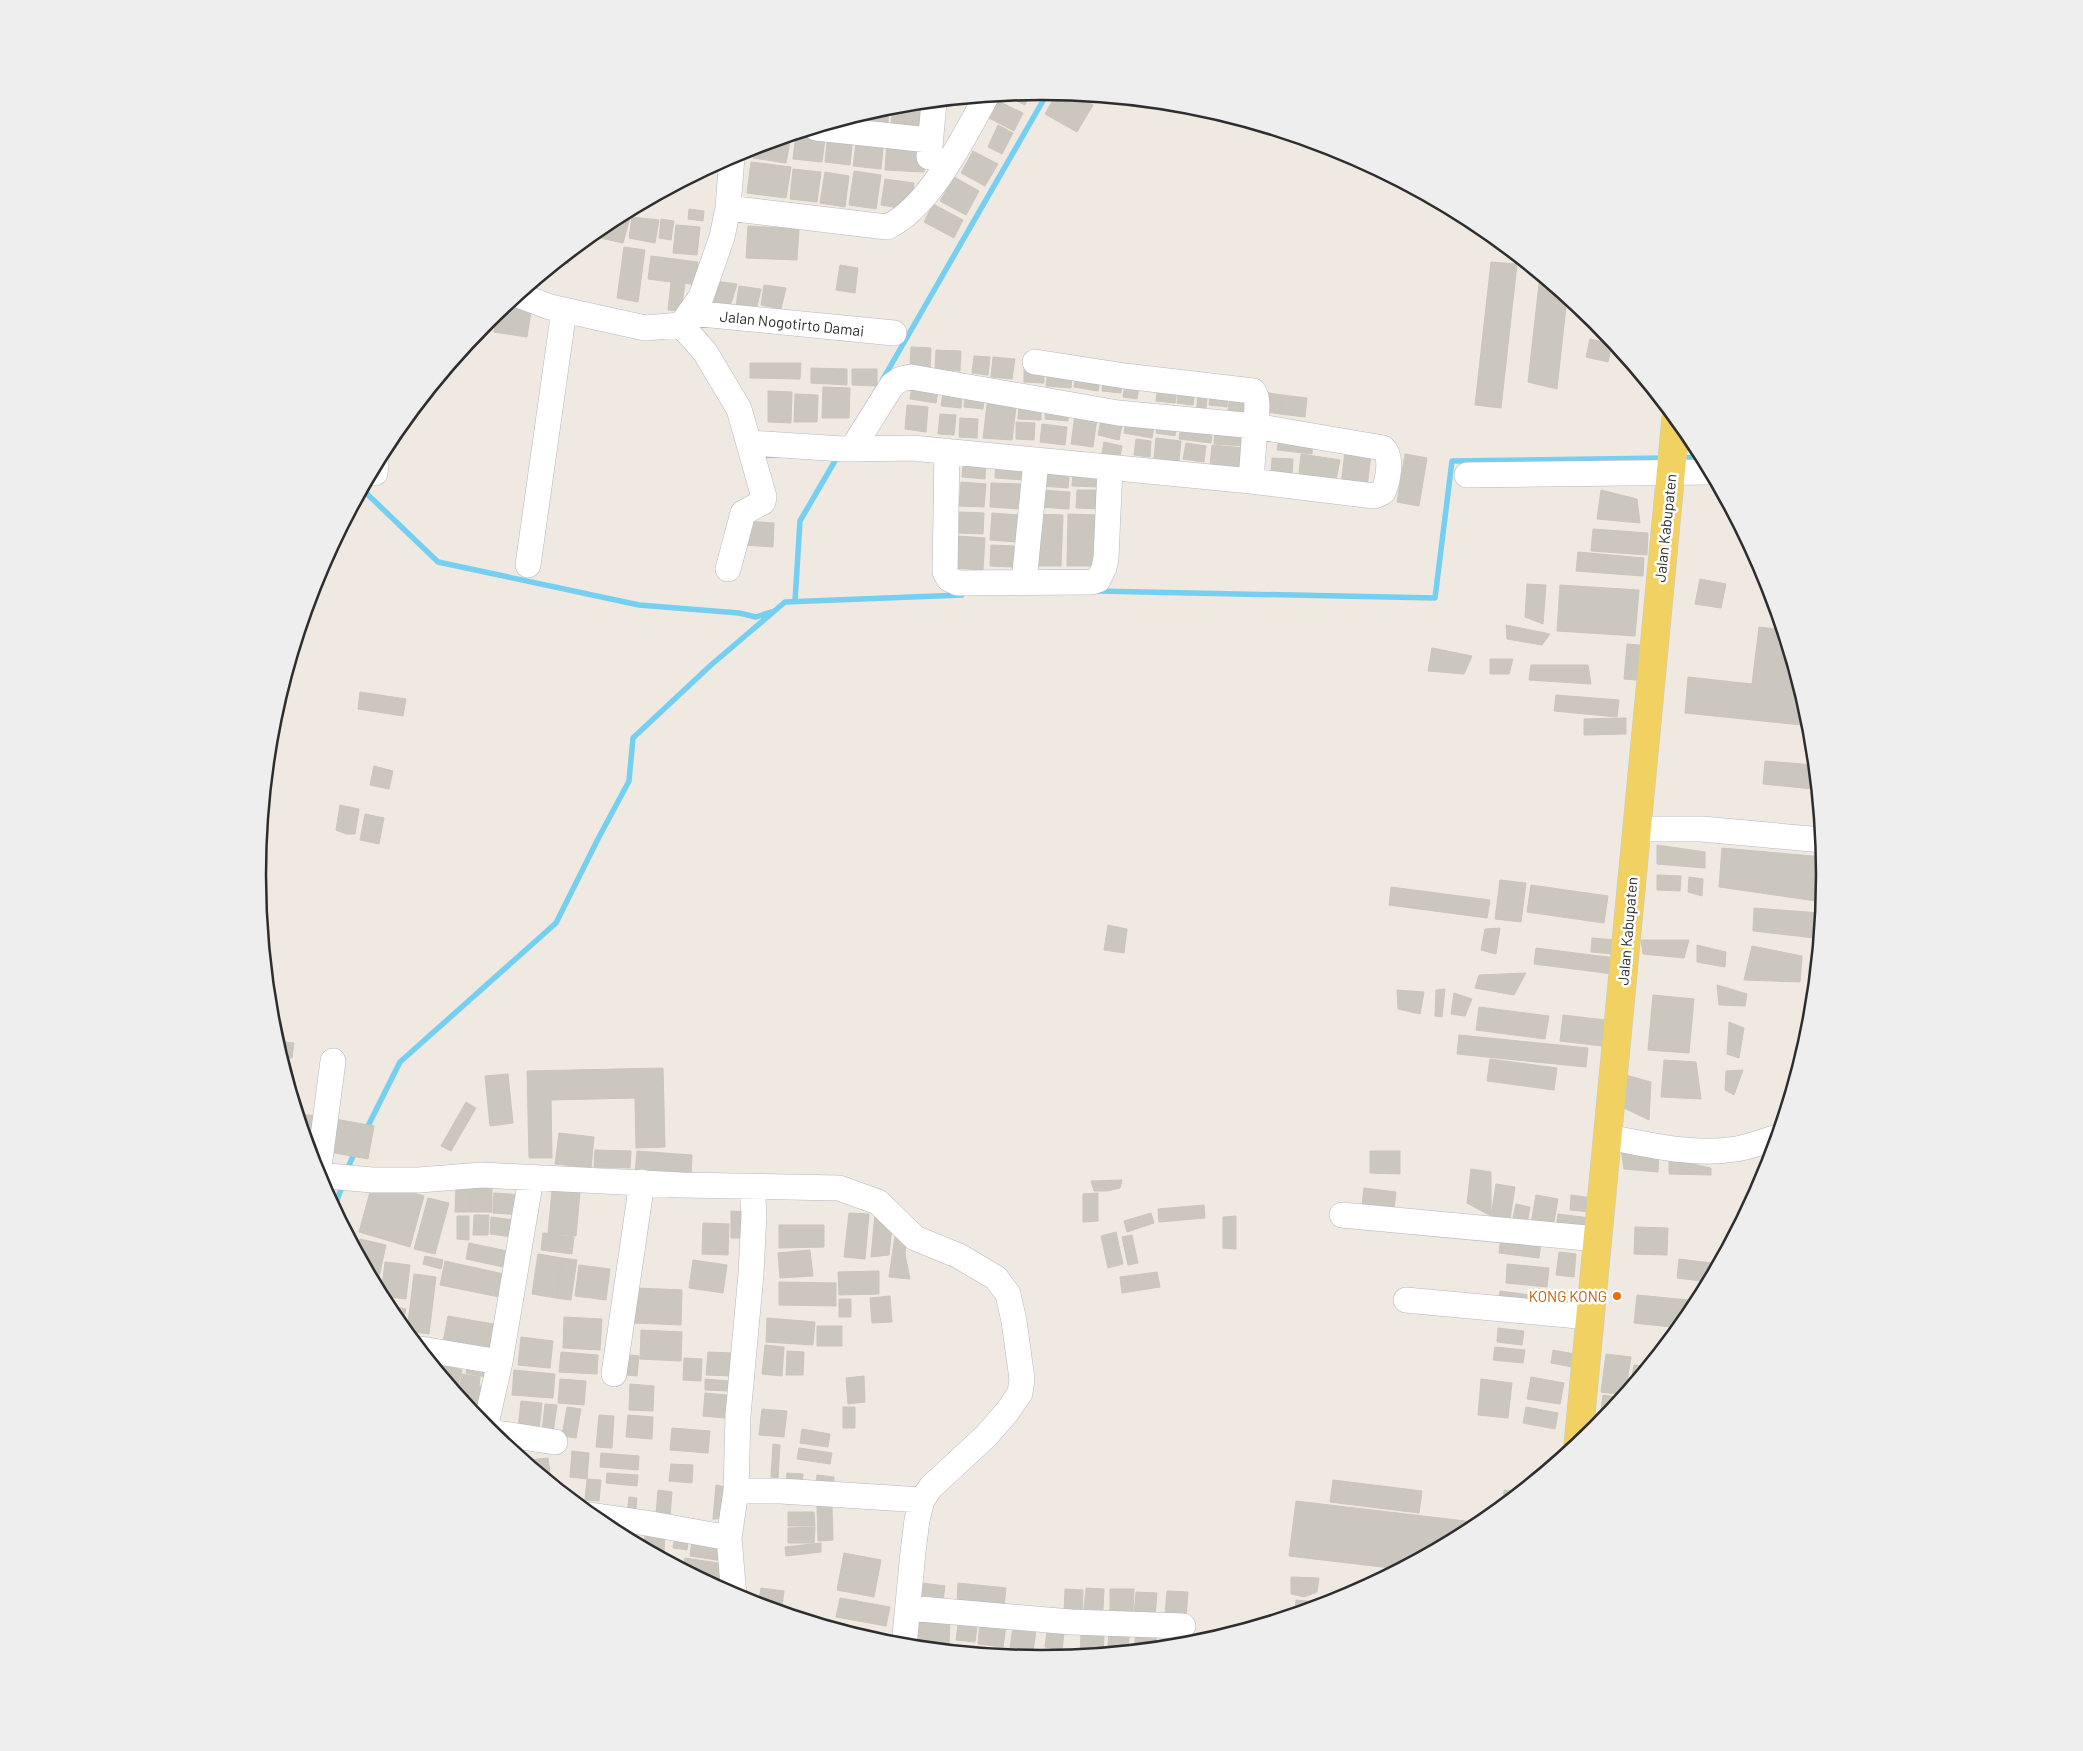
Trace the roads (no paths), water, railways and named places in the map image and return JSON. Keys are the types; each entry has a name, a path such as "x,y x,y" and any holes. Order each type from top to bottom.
{"main road":[{"name":"Jalan Kabupaten","path":"1580,1434 1589,1317 1608,1137 1675,429"}],"street":[{"path":"728,208 887,227 900,221 930,188 953,157 983,103"},
{"path":"930,188 929,140 933,108"},
{"path":"830,129 929,140"},
{"path":"728,569 743,513 759,505 764,500 750,443 734,398 686,319 701,297 722,237 728,208 731,165"},
{"name":"Jalan Nogotirto Damai","path":"525,297 564,310 645,328 686,319 894,333"},
{"path":"528,565 564,310"},
{"path":"1034,362 1125,376 1253,391 1257,401 1251,481"},
{"path":"750,443 841,449 912,448 1251,481 1374,496 1384,492 1389,459 1387,452 1383,448 1255,426 1118,413 911,377 901,379 892,385 841,449"},
{"path":"947,451 945,572 949,579 958,583 1092,582 1098,580 1104,568 1106,558 1110,468"},
{"path":"1024,582 1036,460"},
{"path":"1467,475 1672,465 1702,470"},
{"path":"1636,829 1702,829 1816,839"},
{"path":"322,1165 333,1061"},
{"path":"1608,1137 1680,1150 1706,1151 1737,1149 1771,1139"},
{"path":"327,1176 372,1180 419,1180 482,1175 839,1188 878,1202 915,1238 959,1256 996,1278 1008,1294 1014,1321 1022,1379 1020,1393 1007,1412 986,1436 931,1487 922,1500 914,1544 905,1638"},
{"path":"487,1418 500,1362 532,1178"},
{"path":"614,1374 642,1182"},
{"path":"733,1587 729,1538 736,1491 738,1415 752,1274 754,1214 752,1186"},
{"path":"1342,1215 1597,1239"},
{"path":"1406,1300 1589,1317"},
{"path":"428,1350 500,1362"},
{"path":"504,1434 555,1442"},
{"path":"736,1491 781,1491 922,1500"},
{"path":"607,1517 646,1522 729,1538"},
{"path":"908,1608 1071,1622 1183,1626"}],"waterway":[{"path":"883,379 1043,100"},
{"path":"795,601 800,521 839,454"},
{"path":"1680,458 1694,457"},
{"path":"1096,591 1435,598 1452,461 1666,458"},
{"path":"367,494 438,562 639,605 739,613 756,617 771,612"},
{"path":"365,1132 400,1062 556,923 629,781 633,738 711,665 785,602 962,595"},
{"path":"346,1173 355,1151"},
{"path":"337,1199 343,1184"}],"place":[{"name":"KONG KONG","path":"1617,1296"}]}
